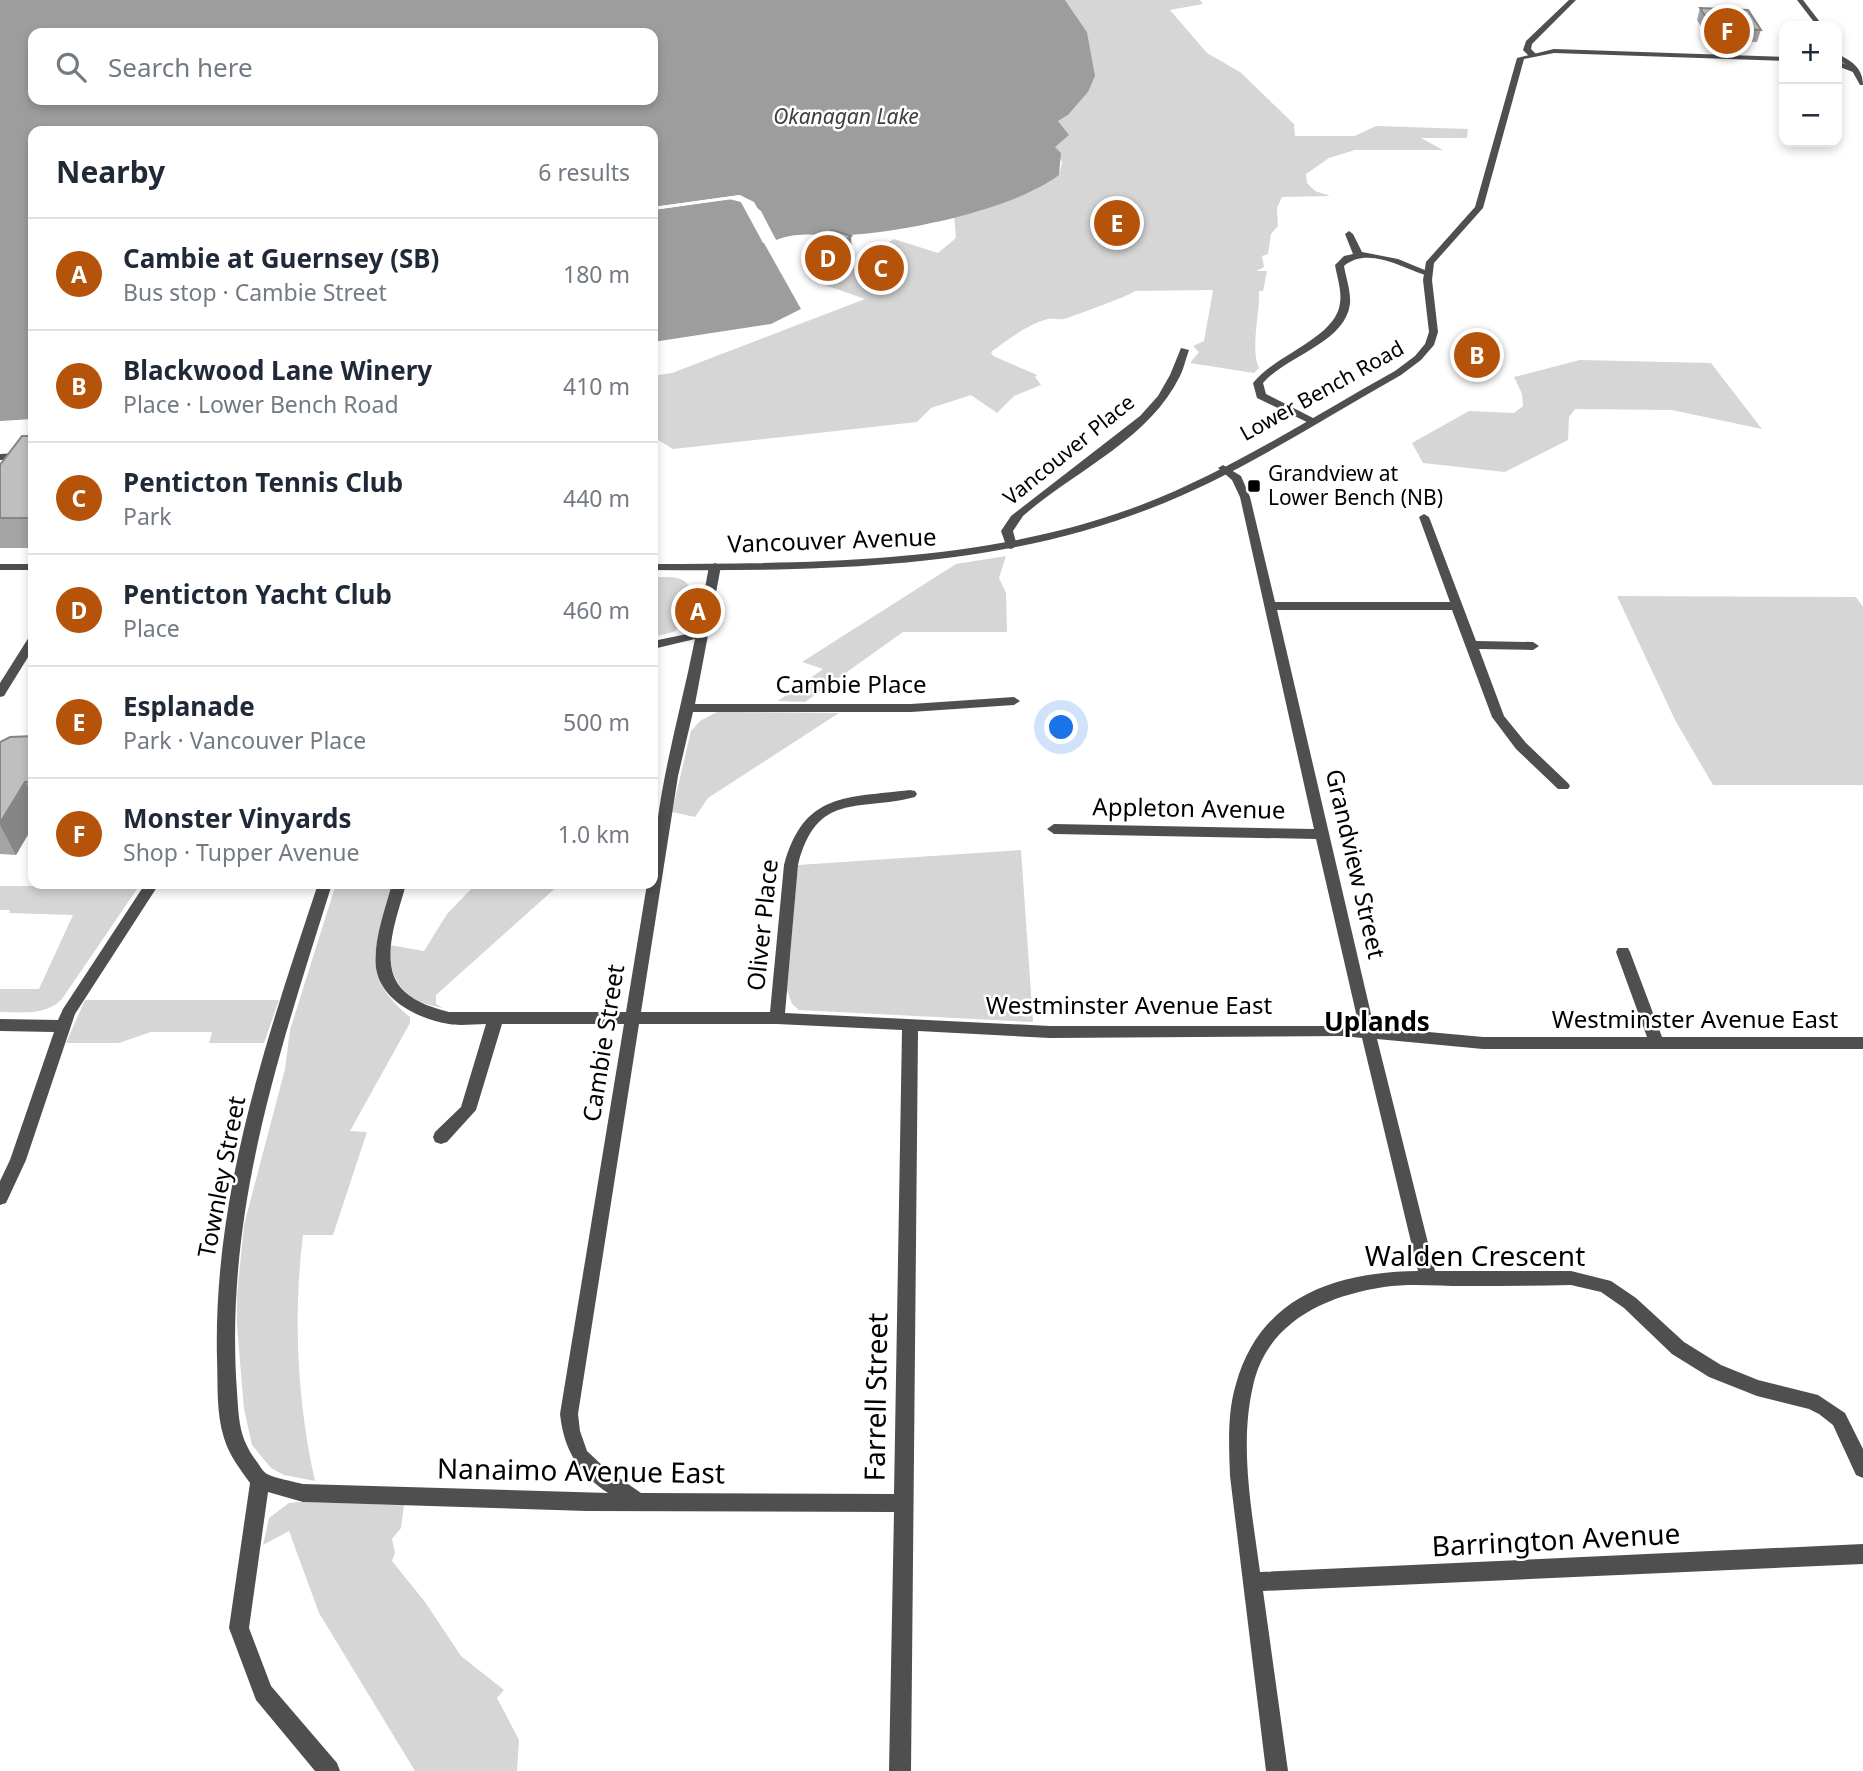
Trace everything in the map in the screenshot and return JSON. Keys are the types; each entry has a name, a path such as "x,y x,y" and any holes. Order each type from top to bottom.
{"street":[{"path":"1532,54 1527,50 1528,43 1573,0"},
{"path":"1800,0 1815,21"},
{"path":"1311,421 1261,396 1258,383 1272,366 1321,338 1338,323 1346,303 1339,265 1350,256 1358,254 1428,273 1434,258 1479,208 1521,58 1532,54 1564,51 1779,59"},
{"path":"1842,57 1853,66 1863,83"},
{"path":"1842,65 1853,70"},
{"path":"1349,233 1358,254"},
{"name":"Lower Bench Road","path":"1011,546 1134,511 1223,468 1398,373 1429,347 1434,326 1428,273"},
{"name":"Vancouver Place","path":"1011,546 1007,531 1011,522 1055,483 1145,416 1166,391 1182,363 1184,350"},
{"path":"0,457 28,455"},
{"name":"Grandview Street","path":"1223,468 1237,478 1245,497 1428,1278"},
{"path":"1424,517 1497,717 1521,746 1563,786"},
{"name":"Vancouver Avenue","path":"658,566 890,563 937,559 1011,546"},
{"name":"Cambie Street","path":"658,860 671,776 688,708 715,566"},
{"path":"0,567 28,567"},
{"path":"1271,606 1456,606"},
{"path":"658,644 703,634"},
{"path":"1470,645 1532,646"},
{"path":"0,693 28,648"},
{"name":"Cambie Place","path":"688,708 912,708 1014,701"},
{"name":"Oliver Place","path":"777,1018 790,865 805,824 829,808 910,794"},
{"name":"Appleton Avenue","path":"1054,829 1324,834"},
{"path":"0,1198 18,1160 68,1013 149,889"},
{"name":"Townley Street","path":"260,1480 239,1452 232,1434 226,1361 229,1262 240,1190 276,1039 323,889"},
{"name":"Westminster Avenue East","path":"399,889 381,957 383,977 399,998 420,1011 449,1018 777,1018 1050,1032 1369,1032 1483,1043 1863,1043"},
{"name":"Cambie Street","path":"635,1500 584,1464 572,1443 569,1414 654,889"},
{"path":"1623,952 1657,1043"},
{"path":"441,1137 468,1110 496,1017"},
{"path":"0,1025 64,1026"},
{"name":"Farrell Street","path":"900,1771 910,1025"},
{"name":"Walden Crescent","path":"1277,1771 1239,1486 1237,1419 1240,1394 1256,1353 1280,1321 1316,1296 1360,1282 1428,1278 1571,1278 1605,1286 1630,1303 1678,1348 1715,1371 1757,1388 1812,1401 1825,1408 1839,1419 1863,1469"},
{"path":"260,1480 239,1628 263,1693 330,1771"},
{"name":"Nanaimo Avenue East","path":"260,1480 303,1493 902,1503"},
{"name":"Barrington Avenue","path":"1252,1582 1863,1554"}],"shaded area":[{"path":"1065,0 1200,0 1203,4 1170,10 1207,53 1240,72 1294,124 1295,136 1355,136 1376,126 1468,129 1467,138 1421,138 1443,150 1355,150 1329,158 1306,174 1307,183 1315,191 1330,196 1282,197 1277,208 1278,226 1271,234 1268,254 1262,256 1264,267 1256,271 1267,271 1263,291 1259,291 1255,352 1259,368 1254,373 1190,363 1199,352 1193,346 1204,341 1213,290 1135,291 1064,319 1040,321 991,352 993,356 1037,375 1035,377 1041,385 1014,396 997,413 971,395 931,408 917,422 673,449 658,440 658,375 672,373 865,299 822,284 894,239 938,253 956,238 954,216 1035,190 1059,175 1062,162 1054,147 1061,128 1058,121 1068,115 1088,92 1092,63 1087,32"},
{"path":"1580,360 1711,363 1762,429 1672,410 1575,409 1569,417 1568,440 1505,472 1423,463 1412,443 1469,411 1514,413 1523,406 1522,394 1514,377"},
{"path":"1006,556 999,578 1006,593 1007,632 903,632 805,702 778,701 823,669 802,662 956,564"},
{"path":"658,577 685,581 690,591 686,623 673,632 658,636"},
{"path":"1617,596 1856,597 1863,607 1863,785 1713,785 1675,720"},
{"path":"717,712 839,713 708,798 695,817 672,812 691,731 700,721"},
{"path":"1021,850 1033,1022 799,1010 792,1004 787,990 798,865"},
{"path":"0,886 28,886 28,889 137,889 62,999 41,1011 0,1012 0,989 39,989 73,915 9,913 10,910 0,910"},
{"path":"334,889 392,889 378,940 377,971 382,986 410,1017 410,1023 350,1131 367,1132 333,1235 303,1235 298,1296 298,1358 304,1420 315,1481 284,1475 271,1468 252,1445 244,1409 237,1326 237,1295 244,1225 285,1069 290,1030"},
{"path":"471,889 554,889 436,995 436,1004 443,1008 419,1001 402,988 392,970 390,945 424,951 447,914"},
{"path":"85,1000 279,1000 264,1043 209,1043 212,1032 151,1032 119,1043 66,1043"},
{"path":"289,1503 404,1505 401,1528 392,1539 395,1553 392,1561 425,1602 461,1656 504,1690 497,1698 519,1740 517,1771 415,1771 319,1613 289,1531 263,1545 269,1518"}],"water":[{"name":"Okanagan Lake","path":"0,0 1065,0 1087,32 1095,76 1088,92 1068,115 1058,121 1069,135 1055,147 1061,153 1059,175 1015,199 988,208 959,217 874,233 804,235 776,240 761,211 740,195 658,206 658,126 28,126 28,419 0,421"},
{"path":"729,199 741,202 801,309 771,324 658,341 658,209"}],"pier":[{"path":"740,195 754,202 776,240 773,241 758,213 744,199 767,242 763,243 741,202 733,199 658,209 658,206"}],"building":[{"path":"1700,8 1748,10 1761,30 1713,28"},
{"path":"832,230 851,236 824,250 807,245"},
{"path":"1468,339 1489,339 1496,355 1476,355"},
{"path":"22,436 28,436 28,518 0,518 0,465"},
{"path":"28,736 28,782 25,782 0,823 0,742 10,737"}],"place":[{"name":"Monster Vinyards","path":"1727,31"},
{"name":"Esplanade","path":"1117,223"},
{"name":"Penticton Yacht Club","path":"828,258"},
{"name":"Penticton Tennis Club","path":"881,268"},
{"name":"Blackwood Lane Winery","path":"1477,355"},
{"name":"Grandview at Lower Bench (NB)","path":"1254,486"},
{"name":"Cambie at Guernsey (SB)","path":"698,611"}],"district":[{"name":"Uplands","path":"1377,1022"}]}
